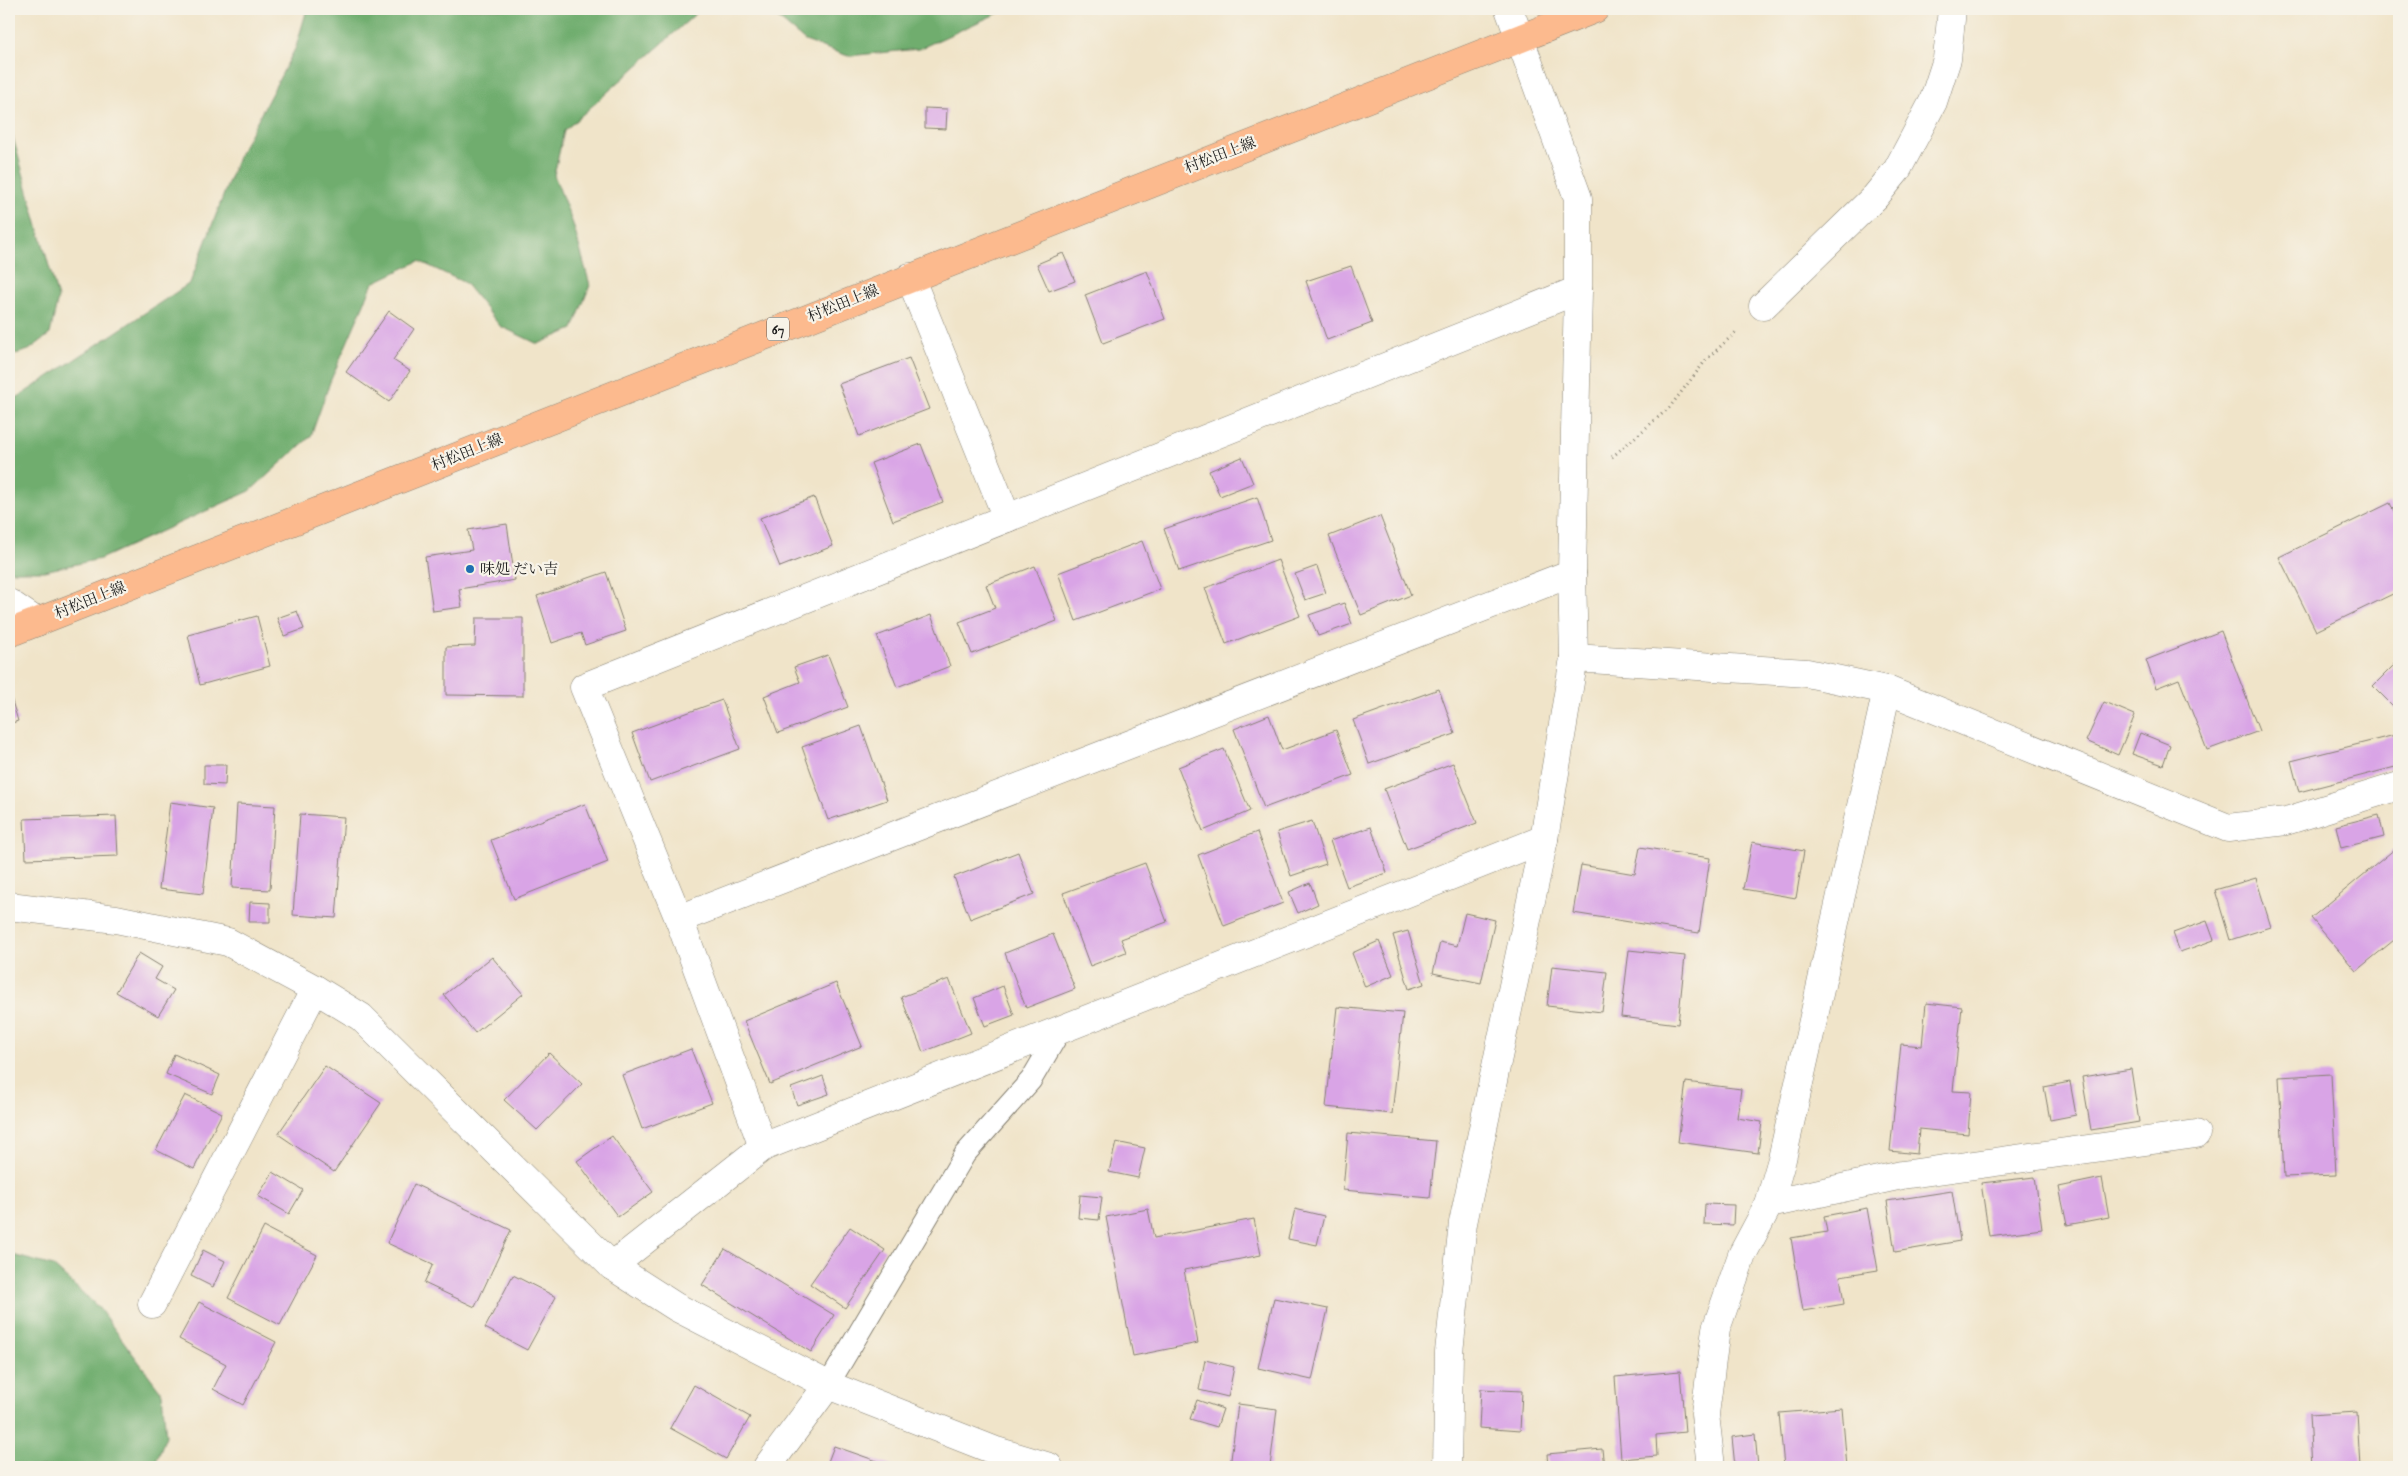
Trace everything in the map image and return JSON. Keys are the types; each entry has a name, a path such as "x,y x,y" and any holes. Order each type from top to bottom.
{"main road":[{"name":"村松田上線","path":"9,633 1595,9"}],"street":[{"path":"1447,1467 1448,1352 1463,1223 1544,839 1574,658 1572,573 1578,198 1510,9"},
{"path":"1763,306 1875,197 1897,170 1933,102 1947,59 1952,9"},
{"path":"910,277 1007,518"},
{"path":"763,1148 679,919 584,688 1578,290"},
{"path":"679,919 1572,573"},
{"path":"9,602 37,622"},
{"path":"1574,658 1807,674 1887,690 2228,828 2286,821 2399,786"},
{"path":"1711,1467 1705,1414 1716,1329 1742,1255 1769,1204 1784,1150 1887,690"},
{"path":"612,1266 763,1148 1544,839"},
{"path":"9,906 116,920 228,942 315,989 361,1017 612,1266 676,1307 828,1385 996,1451 1049,1467"},
{"path":"152,1304 315,989"},
{"path":"1769,1204 1902,1175 2196,1134"},
{"path":"767,1467 828,1385"}],"lane":[{"path":"828,1385 965,1154 1031,1080 1061,1030"}],"path":[{"path":"1574,489 1669,408 1706,360 1763,306"}],"green space":[{"path":"307,9 701,9 564,131 554,175 573,224 590,285 573,329 538,344 500,326 465,283 419,261 373,283 330,382 311,436 250,491 100,559 44,571 9,571 9,399 18,397 190,283 238,157 296,47"},
{"path":"767,9 1007,9 919,49 848,56 805,41"},
{"path":"9,123 58,298 50,334 29,350 9,356"},
{"path":"9,1254 53,1266 98,1307 162,1393 166,1436 154,1467 9,1467"}],"building":[{"path":"925,108 947,109 946,129 925,128"},
{"path":"1063,253 1075,281 1049,291 1037,264"},
{"path":"1351,266 1372,323 1327,340 1306,281"},
{"path":"1147,271 1165,319 1103,343 1085,295"},
{"path":"389,311 414,329 393,360 410,371 389,402 346,372"},
{"path":"909,358 929,409 859,436 839,384"},
{"path":"921,444 943,502 893,521 871,463"},
{"path":"1242,457 1253,483 1220,496 1209,471"},
{"path":"814,497 833,546 780,567 760,518"},
{"path":"1257,497 1271,540 1179,571 1164,529"},
{"path":"2390,503 2399,523 2399,591 2316,631 2279,557"},
{"path":"1380,516 1411,595 1361,615 1329,536"},
{"name":"味処 だい吉","path":"507,524 515,580 459,589 462,607 433,611 425,557 472,550 468,530"},
{"path":"1142,541 1160,589 1076,621 1058,573"},
{"path":"1278,560 1300,616 1226,644 1205,588"},
{"path":"1035,566 1057,621 972,654 959,622 995,608 986,585"},
{"path":"1317,566 1326,593 1305,600 1295,574"},
{"path":"606,572 626,631 585,645 581,633 552,643 537,596"},
{"path":"1344,603 1352,624 1318,636 1309,615"},
{"path":"297,611 304,629 284,636 277,618"},
{"path":"931,615 950,666 897,687 877,636"},
{"path":"257,616 270,666 200,685 188,635"},
{"path":"476,618 523,618 523,696 446,695 446,647 475,646"},
{"path":"2221,631 2259,731 2207,750 2179,679 2156,688 2146,660"},
{"path":"828,655 848,707 778,733 764,696 800,682 794,667"},
{"path":"2399,660 2399,707 2397,710 2373,686"},
{"path":"1439,689 1455,734 1369,764 1353,720"},
{"path":"9,691 18,721 9,724"},
{"path":"722,700 740,749 650,782 632,733"},
{"path":"2104,702 2135,715 2118,755 2086,741"},
{"path":"1269,715 1282,750 1336,730 1353,775 1264,808 1234,729"},
{"path":"861,726 887,800 828,820 802,747"},
{"path":"2140,733 2170,745 2163,765 2132,754"},
{"path":"2399,734 2399,766 2299,792 2291,761"},
{"path":"1224,749 1250,811 1203,831 1178,767"},
{"path":"1453,763 1477,823 1407,849 1384,789"},
{"path":"204,765 226,765 225,785 204,784"},
{"path":"170,802 213,808 203,894 159,889"},
{"path":"237,804 275,806 270,890 232,888"},
{"path":"585,804 608,862 514,899 491,840"},
{"path":"300,814 344,817 336,918 293,915"},
{"path":"2379,815 2384,837 2341,848 2336,826"},
{"path":"116,816 118,856 26,859 24,819"},
{"path":"1312,821 1326,864 1291,876 1277,832"},
{"path":"1371,827 1387,873 1347,887 1330,841"},
{"path":"1257,832 1283,903 1224,926 1198,855"},
{"path":"1752,842 1804,851 1796,898 1743,889"},
{"path":"1640,847 1710,858 1699,933 1573,913 1581,865 1635,874"},
{"path":"2396,848 2399,851 2399,936 2356,971 2311,918"},
{"path":"1018,852 1034,894 970,919 954,877"},
{"path":"1145,863 1167,922 1121,939 1126,952 1090,966 1063,893"},
{"path":"2256,878 2271,927 2230,940 2215,890"},
{"path":"1310,883 1318,904 1298,913 1289,892"},
{"path":"250,902 270,903 270,922 249,922"},
{"path":"1465,913 1495,920 1481,983 1433,973 1440,942 1457,946"},
{"path":"2207,921 2214,940 2180,952 2173,933"},
{"path":"1408,931 1424,984 1409,989 1393,935"},
{"path":"1053,934 1075,989 1026,1008 1005,953"},
{"path":"1379,941 1393,975 1365,987 1352,953"},
{"path":"1629,950 1685,956 1678,1024 1621,1017"},
{"path":"139,953 162,967 155,979 174,990 158,1016 116,992"},
{"path":"492,957 523,994 475,1033 444,995"},
{"path":"1552,966 1607,972 1602,1012 1547,1006"},
{"path":"949,979 971,1033 923,1052 901,997"},
{"path":"836,983 862,1046 770,1084 744,1021"},
{"path":"1003,986 1014,1015 985,1026 974,998"},
{"path":"1926,1003 1962,1007 1953,1091 1971,1092 1968,1134 1919,1129 1917,1154 1890,1151 1901,1044 1922,1046"},
{"path":"1337,1007 1403,1013 1392,1114 1326,1107"},
{"path":"691,1049 712,1103 642,1129 622,1075"},
{"path":"549,1053 582,1084 537,1130 504,1100"},
{"path":"174,1054 220,1075 212,1094 166,1074"},
{"path":"325,1066 381,1103 334,1172 278,1134"},
{"path":"2131,1069 2139,1122 2091,1130 2082,1077"},
{"path":"2331,1074 2336,1175 2284,1177 2279,1077"},
{"path":"823,1076 829,1094 797,1105 791,1088"},
{"path":"1686,1082 1741,1089 1737,1118 1762,1122 1758,1153 1678,1142"},
{"path":"2070,1082 2076,1115 2050,1120 2044,1087"},
{"path":"185,1095 222,1113 194,1169 156,1150"},
{"path":"1348,1133 1436,1141 1430,1198 1343,1190"},
{"path":"612,1136 653,1192 618,1217 577,1161"},
{"path":"1116,1142 1145,1148 1138,1178 1109,1172"},
{"path":"273,1172 303,1190 289,1214 258,1196"},
{"path":"2035,1177 2042,1229 1989,1236 1981,1183"},
{"path":"2102,1178 2109,1217 2067,1225 2059,1187"},
{"path":"414,1184 511,1230 475,1307 424,1283 433,1264 387,1243"},
{"path":"1952,1191 1960,1241 1895,1252 1887,1201"},
{"path":"1080,1195 1102,1197 1099,1220 1078,1218"},
{"path":"1705,1204 1734,1205 1733,1225 1704,1224"},
{"path":"1867,1208 1878,1270 1840,1276 1844,1304 1803,1311 1791,1238 1827,1232 1824,1216"},
{"path":"1148,1209 1154,1238 1254,1219 1261,1255 1184,1270 1198,1343 1133,1356 1106,1217"},
{"path":"1295,1209 1324,1216 1317,1245 1288,1239"},
{"path":"264,1227 317,1255 280,1325 228,1298"},
{"path":"850,1227 885,1250 845,1308 810,1284"},
{"path":"725,1249 834,1315 811,1352 702,1285"},
{"path":"203,1250 225,1261 213,1287 191,1276"},
{"path":"513,1275 556,1297 527,1350 485,1328"},
{"path":"1274,1298 1328,1309 1312,1380 1258,1368"},
{"path":"199,1302 276,1342 243,1405 213,1389 226,1364 179,1339"},
{"path":"1205,1360 1234,1367 1228,1397 1199,1390"},
{"path":"1680,1371 1685,1432 1656,1435 1657,1456 1621,1459 1615,1377"},
{"path":"694,1385 750,1417 726,1459 670,1428"},
{"path":"1481,1389 1522,1391 1520,1431 1479,1428"},
{"path":"1197,1400 1223,1409 1217,1427 1190,1419"},
{"path":"1238,1404 1277,1409 1270,1467 1230,1467"},
{"path":"1842,1408 1847,1467 1784,1467 1779,1413"},
{"path":"2357,1412 2360,1467 2312,1467 2309,1415"},
{"path":"1755,1434 1758,1467 1735,1467 1732,1437"},
{"path":"834,1446 894,1467 826,1467"},
{"path":"1602,1449 1604,1467 1548,1467 1547,1454"}],"place":[{"name":"味処 だい吉","path":"470,569"}]}
